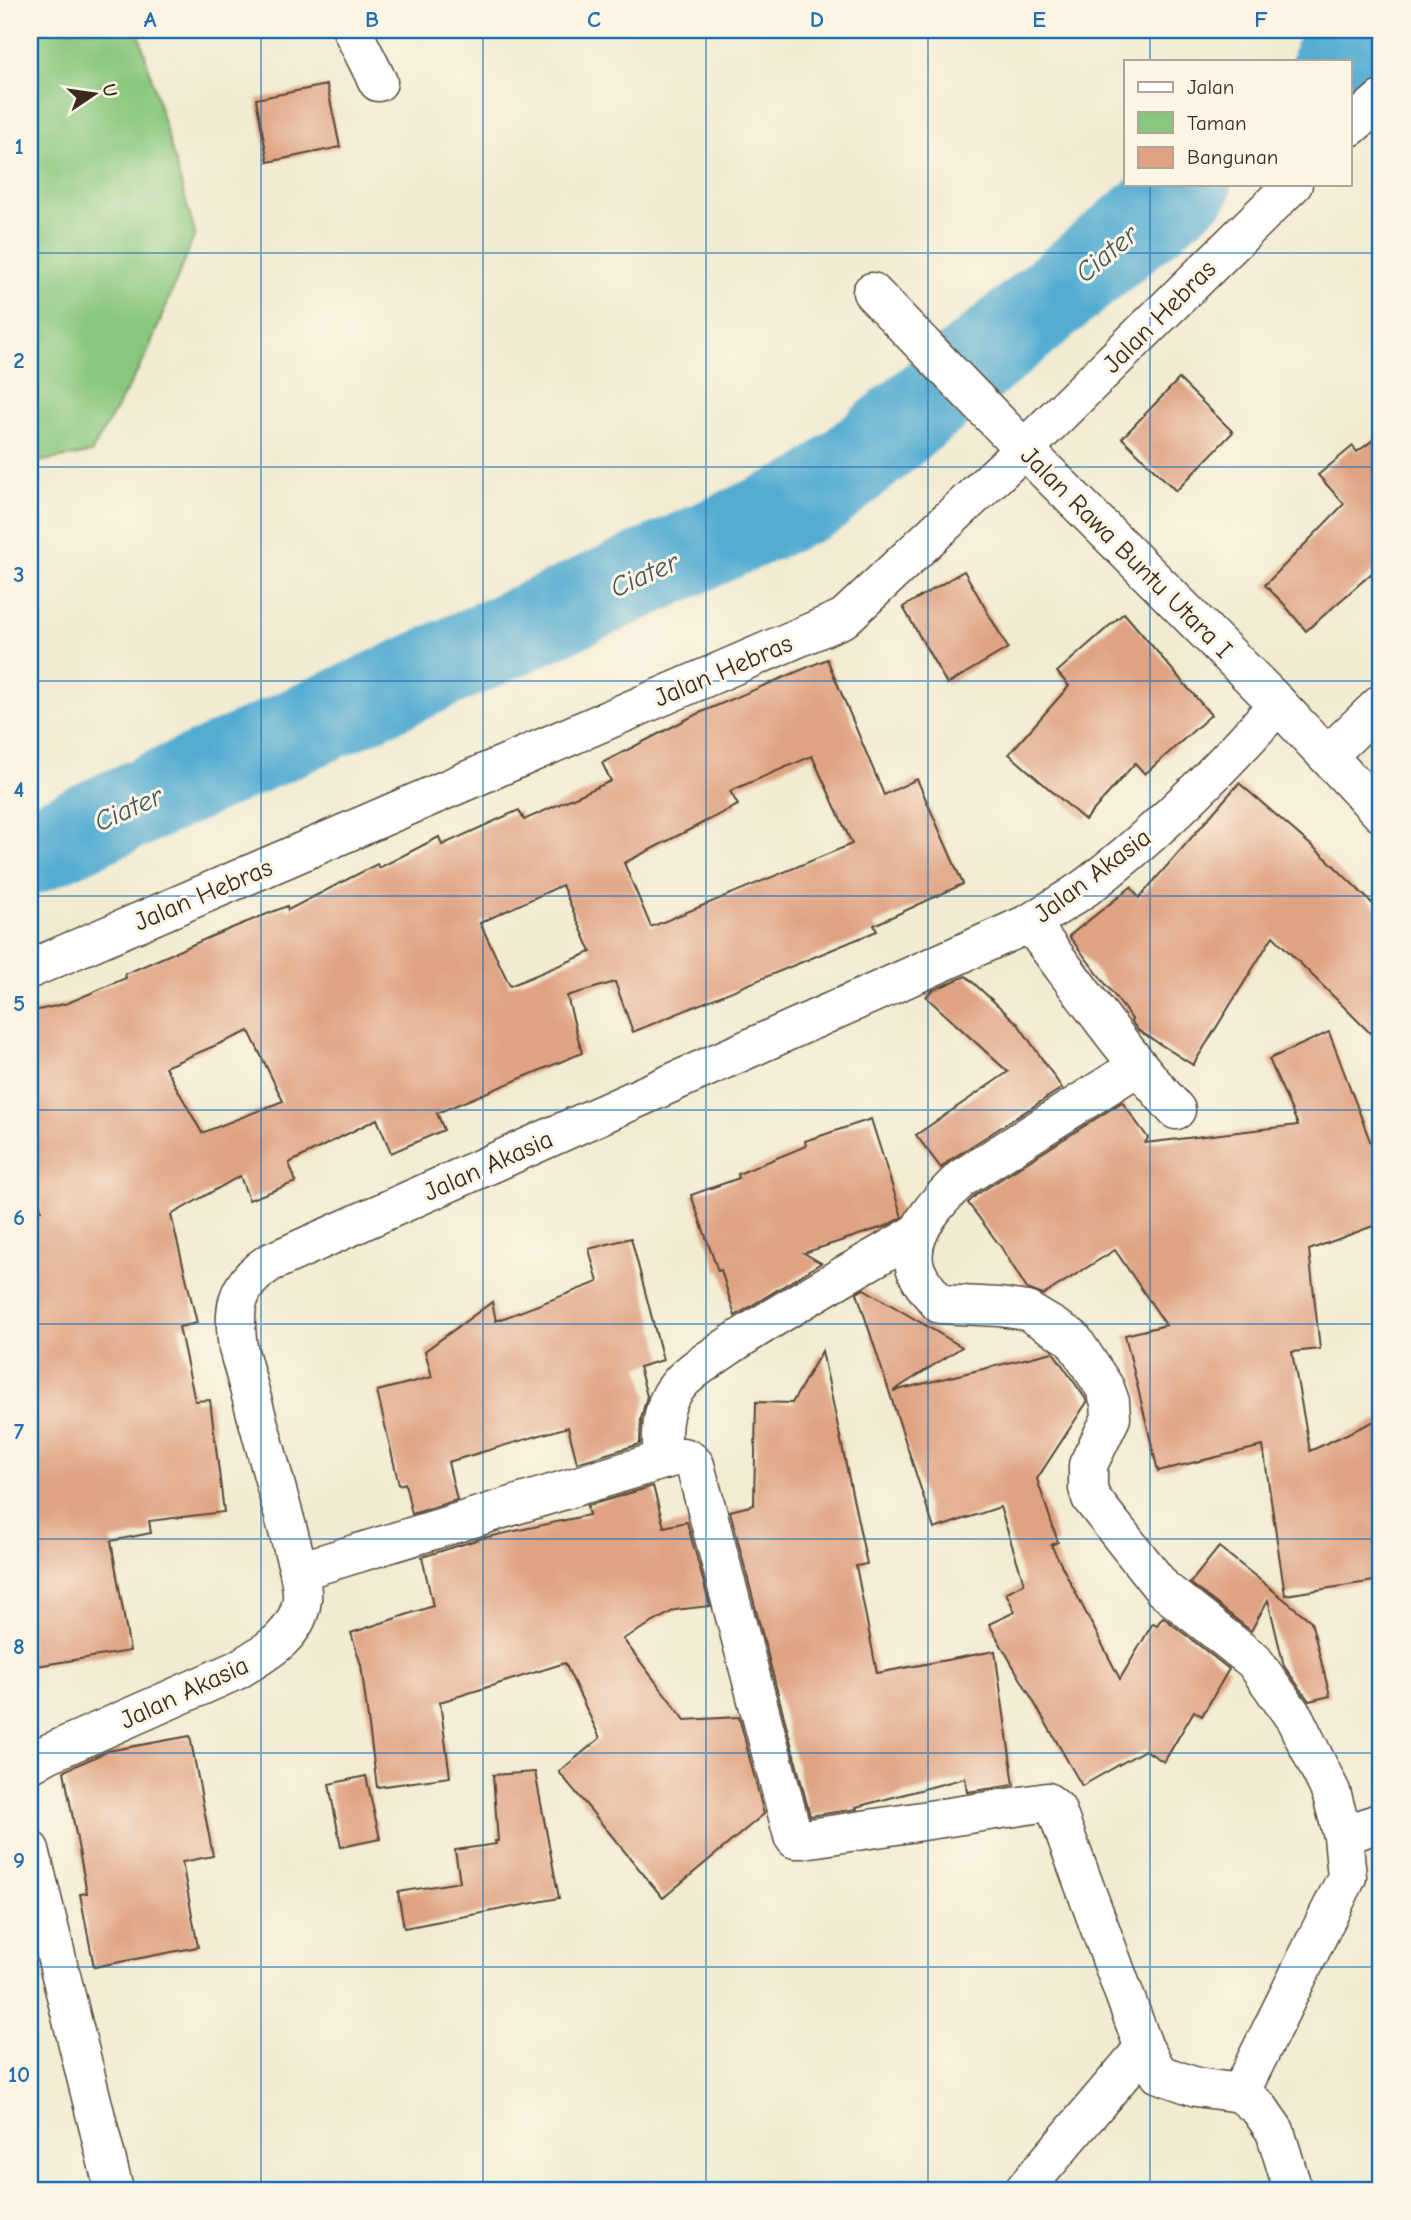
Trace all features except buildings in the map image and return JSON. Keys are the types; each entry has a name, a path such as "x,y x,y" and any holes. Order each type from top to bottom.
{"street":[{"path":"352,30 378,82"},
{"path":"1352,125 1381,100"},
{"name":"Jalan Hebras","path":"30,969 844,618 1024,449 1291,186"},
{"name":"Jalan Rawa Buntu Utara I","path":"873,292 1024,449 1328,755 1381,813"},
{"name":"Jalan Akasia","path":"30,1764 237,1670 266,1652 294,1627 302,1599 299,1571 238,1348 235,1323 239,1294 254,1273 268,1263 1030,923 1088,886 1148,836 1237,750 1278,704"},
{"path":"1328,755 1381,704"},
{"path":"1030,923 1137,1067 1176,1110"},
{"path":"1137,1067 962,1178 946,1193 919,1232 914,1249 914,1264 924,1285 940,1304 1027,1311 1072,1338 1105,1388 1110,1402 1111,1418 1088,1465 1091,1498 1163,1589 1254,1661 1295,1719 1331,1792 1343,1836 1347,1877 1240,2093"},
{"path":"663,1460 661,1436 664,1413 675,1389 692,1372 755,1329 919,1232"},
{"path":"299,1571 663,1460 681,1456 689,1458 695,1465 796,1839 1047,1802 1056,1809 1144,2048 1159,2074 1196,2087 1240,2093 1259,2108 1275,2131 1293,2190"},
{"path":"1343,1836 1381,1822"},
{"path":"30,1850 114,2190"},
{"path":"1024,2190 1144,2048"}],"green space":[{"path":"30,30 138,30 195,234 146,356 91,453 30,463"}],"waterway":[{"name":"Ciater","path":"1336,60 1372,30"},
{"name":"Ciater","path":"30,852 815,496 1187,186"}]}
